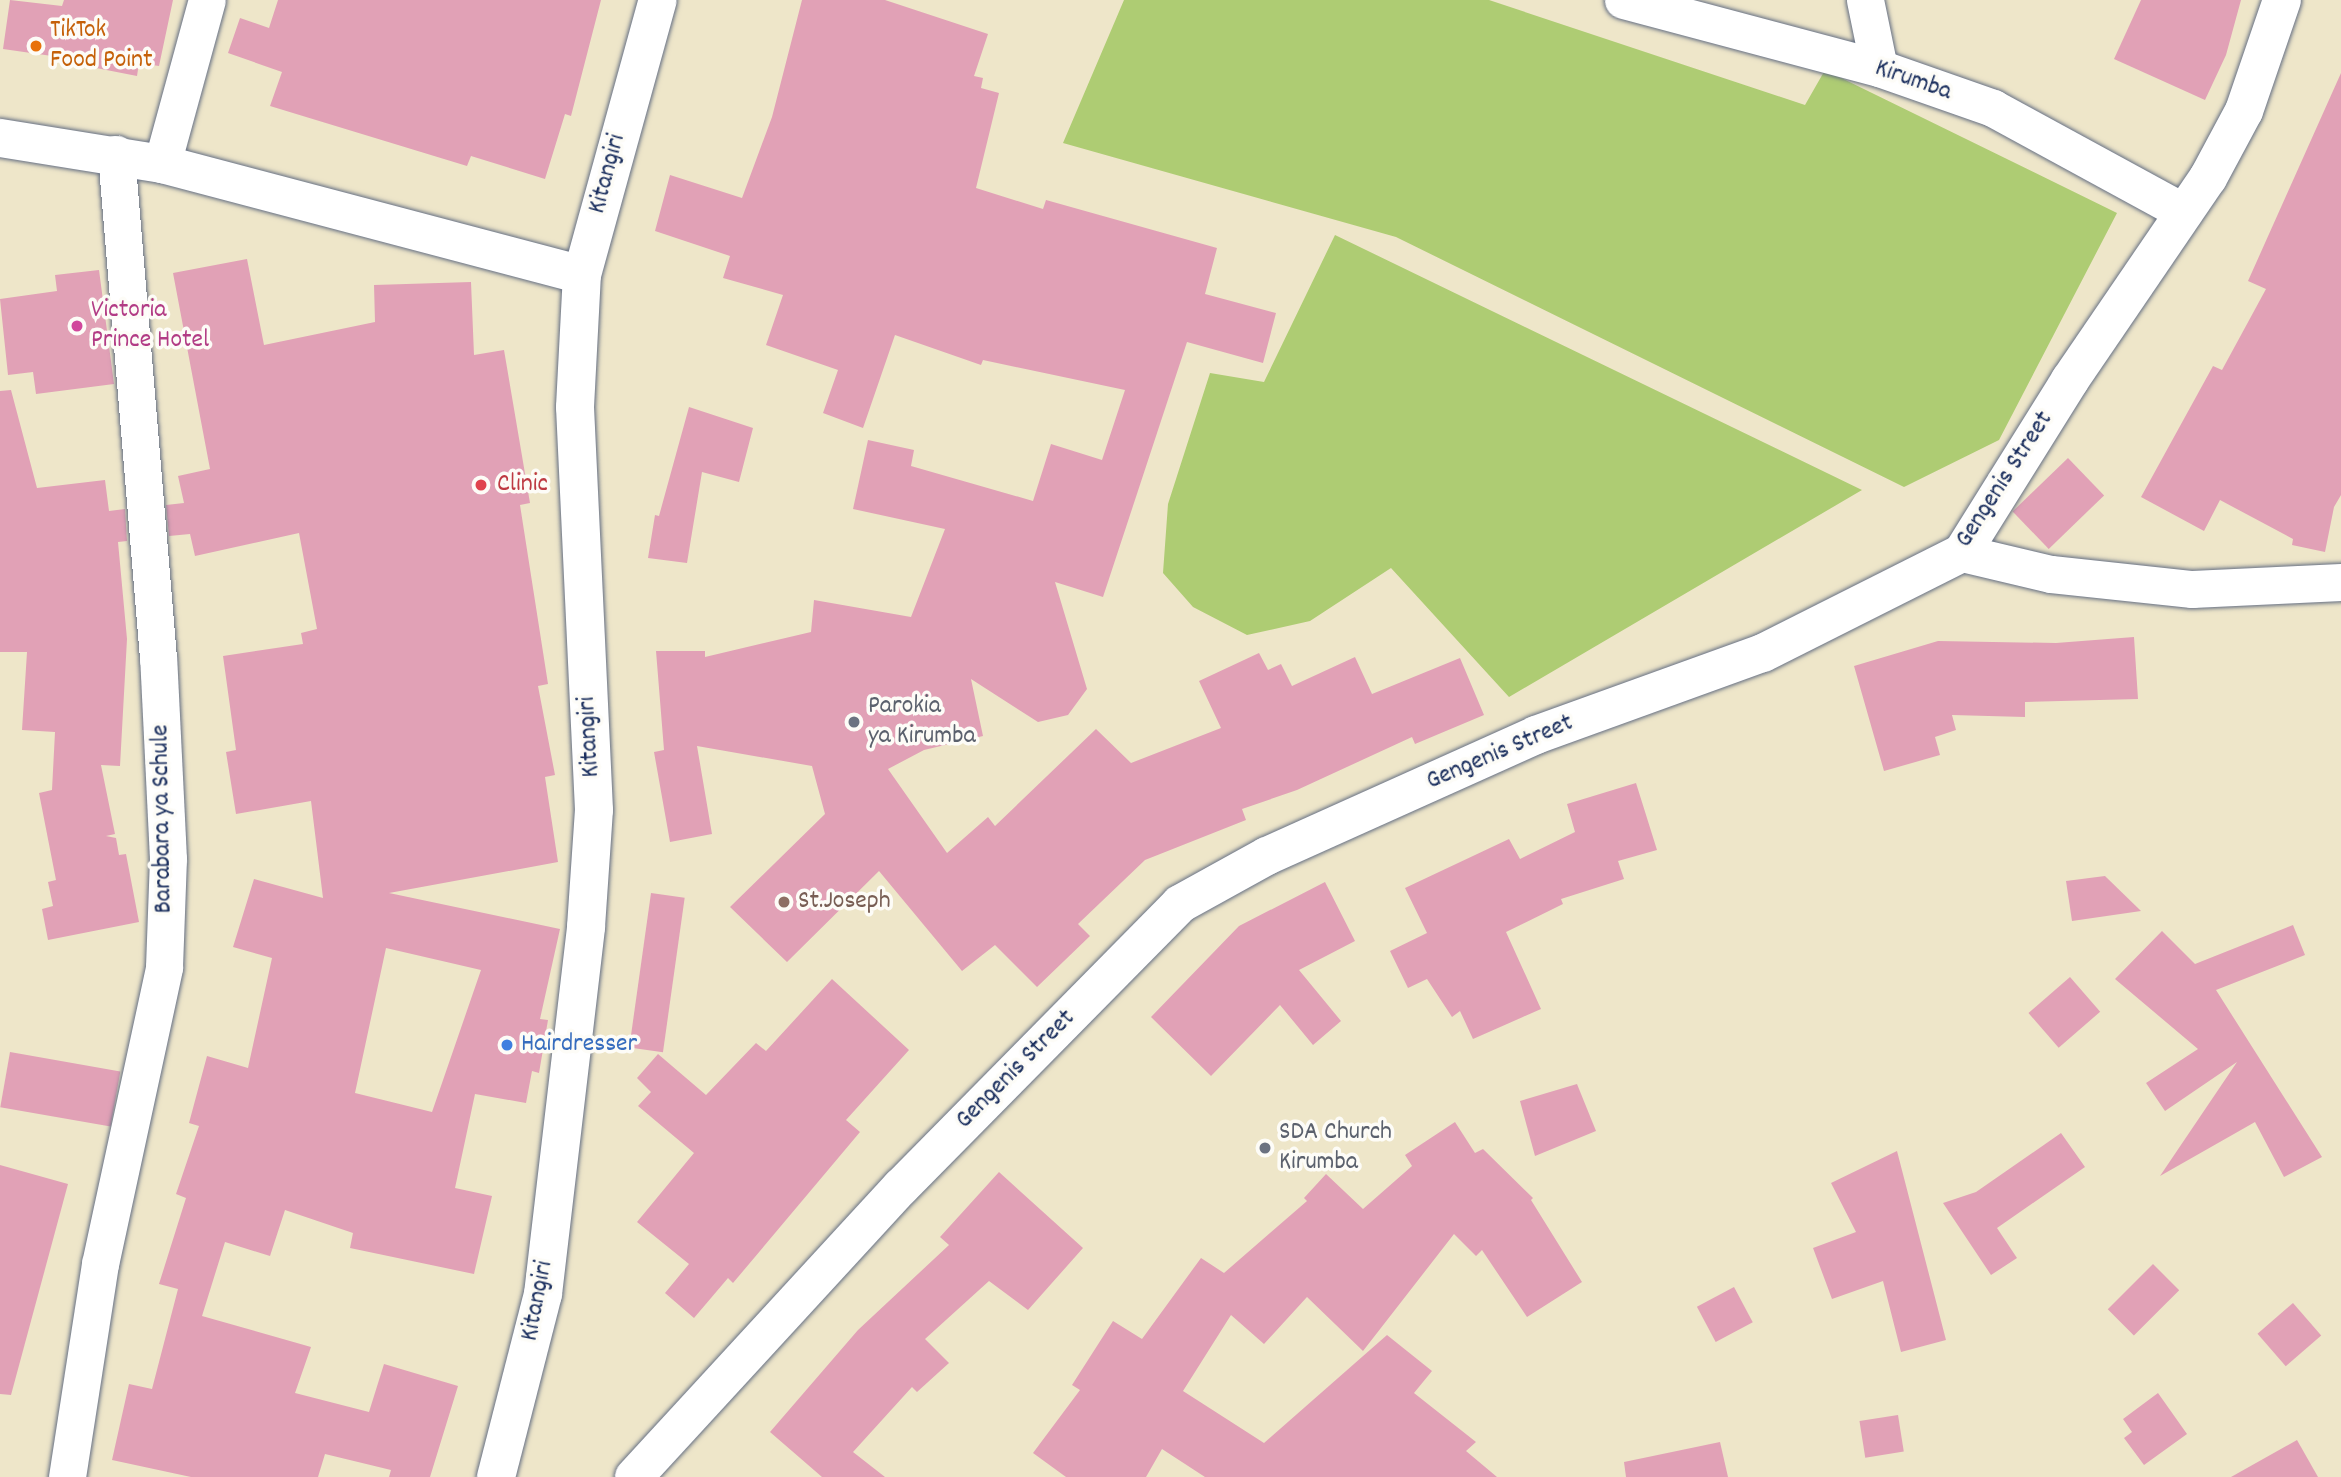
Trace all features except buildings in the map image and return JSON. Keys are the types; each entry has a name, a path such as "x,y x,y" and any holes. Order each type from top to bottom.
{"street":[{"path":"162,164 207,0"},
{"name":"Kitangiri","path":"496,1477 543,1294 586,927 594,810 575,407 582,275 658,0"},
{"name":"Kirumba","path":"1623,0 1879,68 1993,108 2184,212"},
{"path":"1865,0 1879,68"},
{"name":"Gengenis Street","path":"634,1477 911,1177 1180,904 1267,856 1536,735 1763,653 1962,553 2070,380 2184,212 2244,111 2282,0"},
{"path":"0,138 116,154 162,164 582,275"},
{"name":"Barabara ya Schule","path":"66,1477 100,1264 165,953 168,859 158,658 116,154"},
{"path":"1962,553 2051,574 2192,589 2341,582"}],"green space":[{"path":"1124,0 1489,0 1805,105 1825,70 2117,213 1999,440 1904,487 1396,237 1063,143"},
{"path":"1335,235 1862,490 1509,697 1391,568 1310,621 1247,635 1193,607 1163,573 1168,504 1210,373 1264,382"}],"place":[{"name":"TikTok Food Point","path":"36,46"},
{"name":"Victoria Prince Hotel","path":"77,326"},
{"name":"Clinic","path":"481,485"},
{"name":"Parokia ya Kirumba","path":"854,722"},
{"name":"St.Joseph","path":"784,902"},
{"name":"Hairdresser","path":"507,1045"},
{"name":"SDA Church Kirumba","path":"1265,1148"}]}
